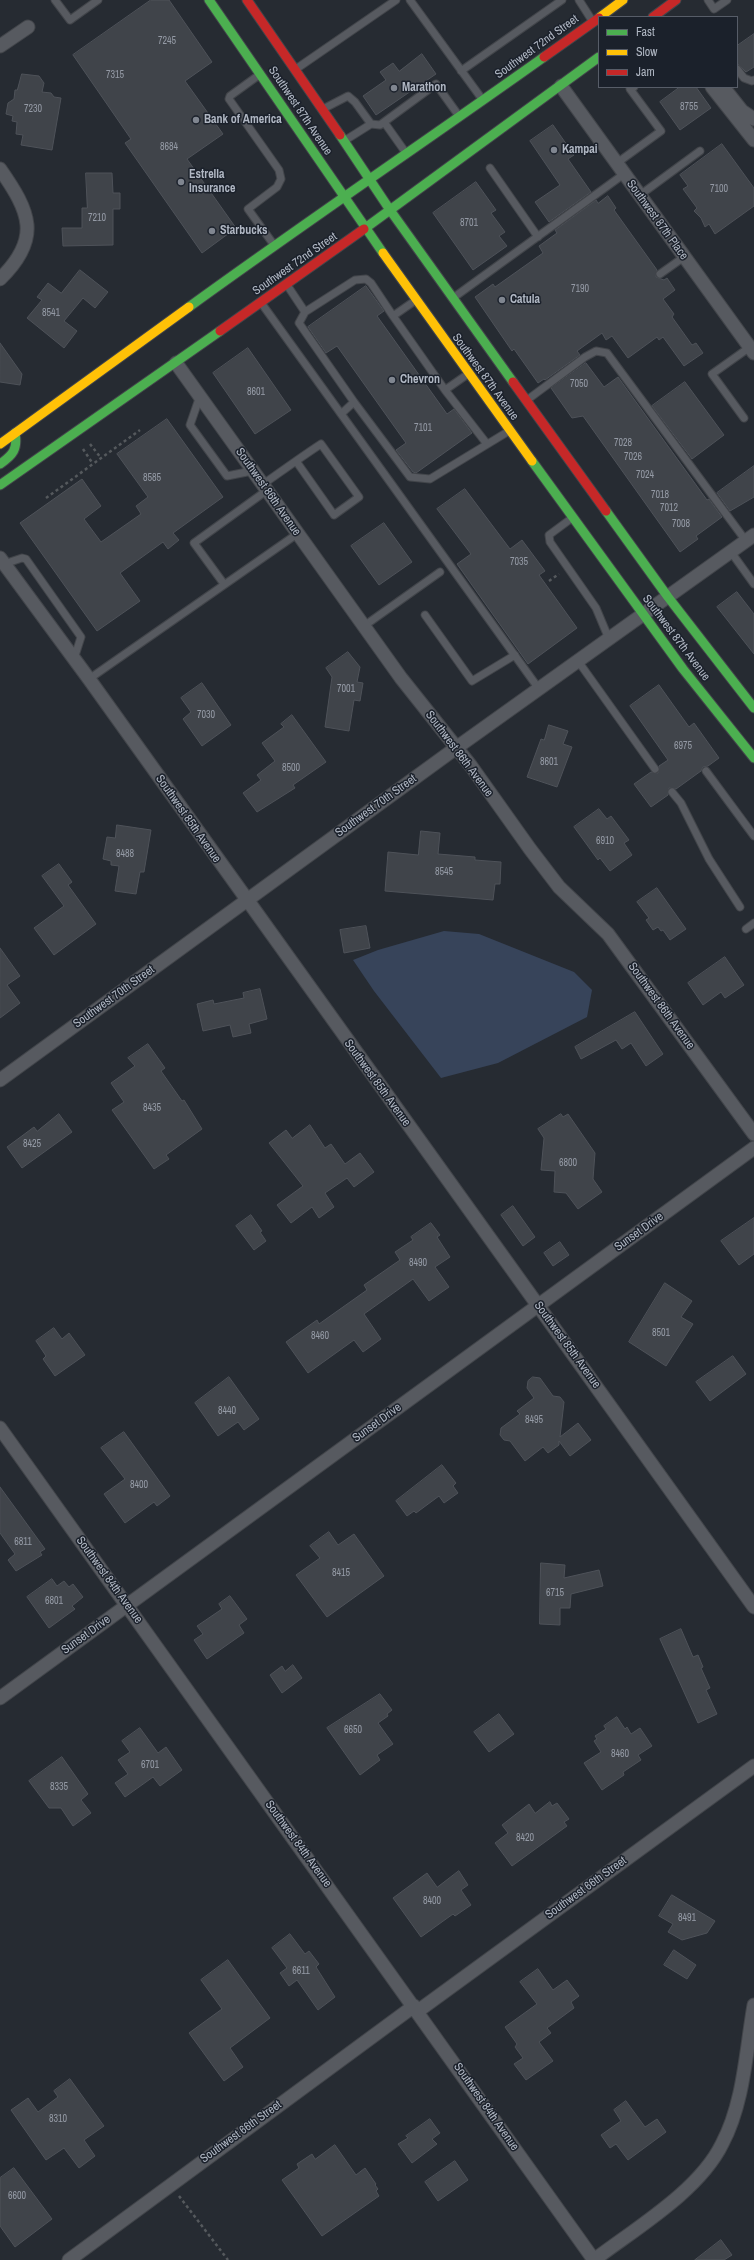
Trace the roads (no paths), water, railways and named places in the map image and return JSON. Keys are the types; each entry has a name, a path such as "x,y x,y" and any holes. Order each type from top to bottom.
{"main road":[{"name":"Southwest 87th Avenue","path":"209,0 343,197 468,374 683,669 754,758"},
{"name":"Southwest 87th Avenue","path":"247,0 296,69 390,210 526,400 668,597 754,708"},
{"name":"Southwest 72nd Street","path":"601,16 623,0"},
{"path":"662,14 676,0"},
{"name":"Southwest 72nd Street","path":"0,444 274,245 483,101 597,19"},
{"name":"Southwest 72nd Street","path":"0,485 61,441 262,303 598,59"},
{"path":"0,464 15,452 18,446 15,433"}],"street":[{"path":"0,46 28,27"},
{"name":"Southwest 87th Place","path":"561,86 752,350"},
{"path":"713,88 754,140"},
{"path":"724,88 742,111 754,119"},
{"path":"0,169 15,190 24,207 27,217 26,237 17,259 0,280"},
{"name":"Southwest 86th Avenue","path":"176,363 364,626 471,766 502,812 551,877 613,940 754,1134"},
{"name":"Southwest 70th Street","path":"0,1080 456,748 750,538"},
{"name":"Southwest 85th Avenue","path":"2,561 89,679 754,1607"},
{"name":"Sunset Drive","path":"0,1698 754,1148"},
{"name":"Southwest 84th Avenue","path":"0,1428 416,2008 594,2260"},
{"name":"Southwest 66th Street","path":"69,2260 170,2184 754,1766"},
{"path":"594,2260 687,2189 704,2172 717,2154 727,2135 735,2111 754,2005"}],"lane":[{"path":"55,0 70,20 98,0"},
{"path":"296,69 396,0"},
{"path":"410,0 483,101"},
{"path":"461,71 562,0"},
{"path":"579,0 597,19"},
{"path":"708,0 714,13 727,0"},
{"path":"738,70 744,78 752,81 754,80"},
{"path":"260,74 230,96 229,99 278,170 282,179 277,187 248,209 274,245"},
{"path":"344,141 371,124 380,125 436,84 460,117"},
{"path":"453,298 538,236 621,168 661,131 630,89 632,88"},
{"path":"323,109 348,96 355,102 371,124"},
{"path":"384,122 407,154"},
{"path":"640,195 700,151"},
{"path":"490,168 538,236"},
{"path":"660,274 684,257"},
{"path":"487,444 445,390 371,283 366,279 355,280 305,312 299,323 354,402 410,477 430,478 509,431"},
{"path":"286,285 305,312"},
{"path":"393,316 416,300"},
{"path":"262,303 539,689"},
{"path":"744,418 712,374 752,350"},
{"path":"526,400 585,357 596,351 607,352 750,538"},
{"path":"445,390 468,374"},
{"path":"200,396 190,425 227,476 252,471"},
{"path":"341,414 354,402"},
{"path":"224,584 194,543 296,461 321,444 359,497 334,515 296,461"},
{"path":"573,518 549,535 550,542 596,608 609,639"},
{"path":"89,679 298,534"},
{"path":"731,552 754,584"},
{"path":"2,561 22,558 26,559 81,637 74,659"},
{"path":"364,626 440,572"},
{"path":"425,616 472,681 514,655"},
{"path":"578,661 656,769"},
{"path":"706,771 754,836"},
{"path":"672,792 681,803 709,859 740,907"},
{"path":"746,929 754,923"}],"water":[{"path":"444,931 479,934 574,972 592,990 587,1017 498,1063 441,1078 374,991 353,960 378,950"}],"place":[{"name":"Marathon","path":"394,88"},
{"name":"Bank of America","path":"196,120"},
{"name":"Kampai","path":"554,150"},
{"name":"Estrella Insurance","path":"181,182"},
{"name":"Starbucks","path":"212,231"},
{"name":"Catula","path":"502,300"},
{"name":"Chevron","path":"392,380"}]}
